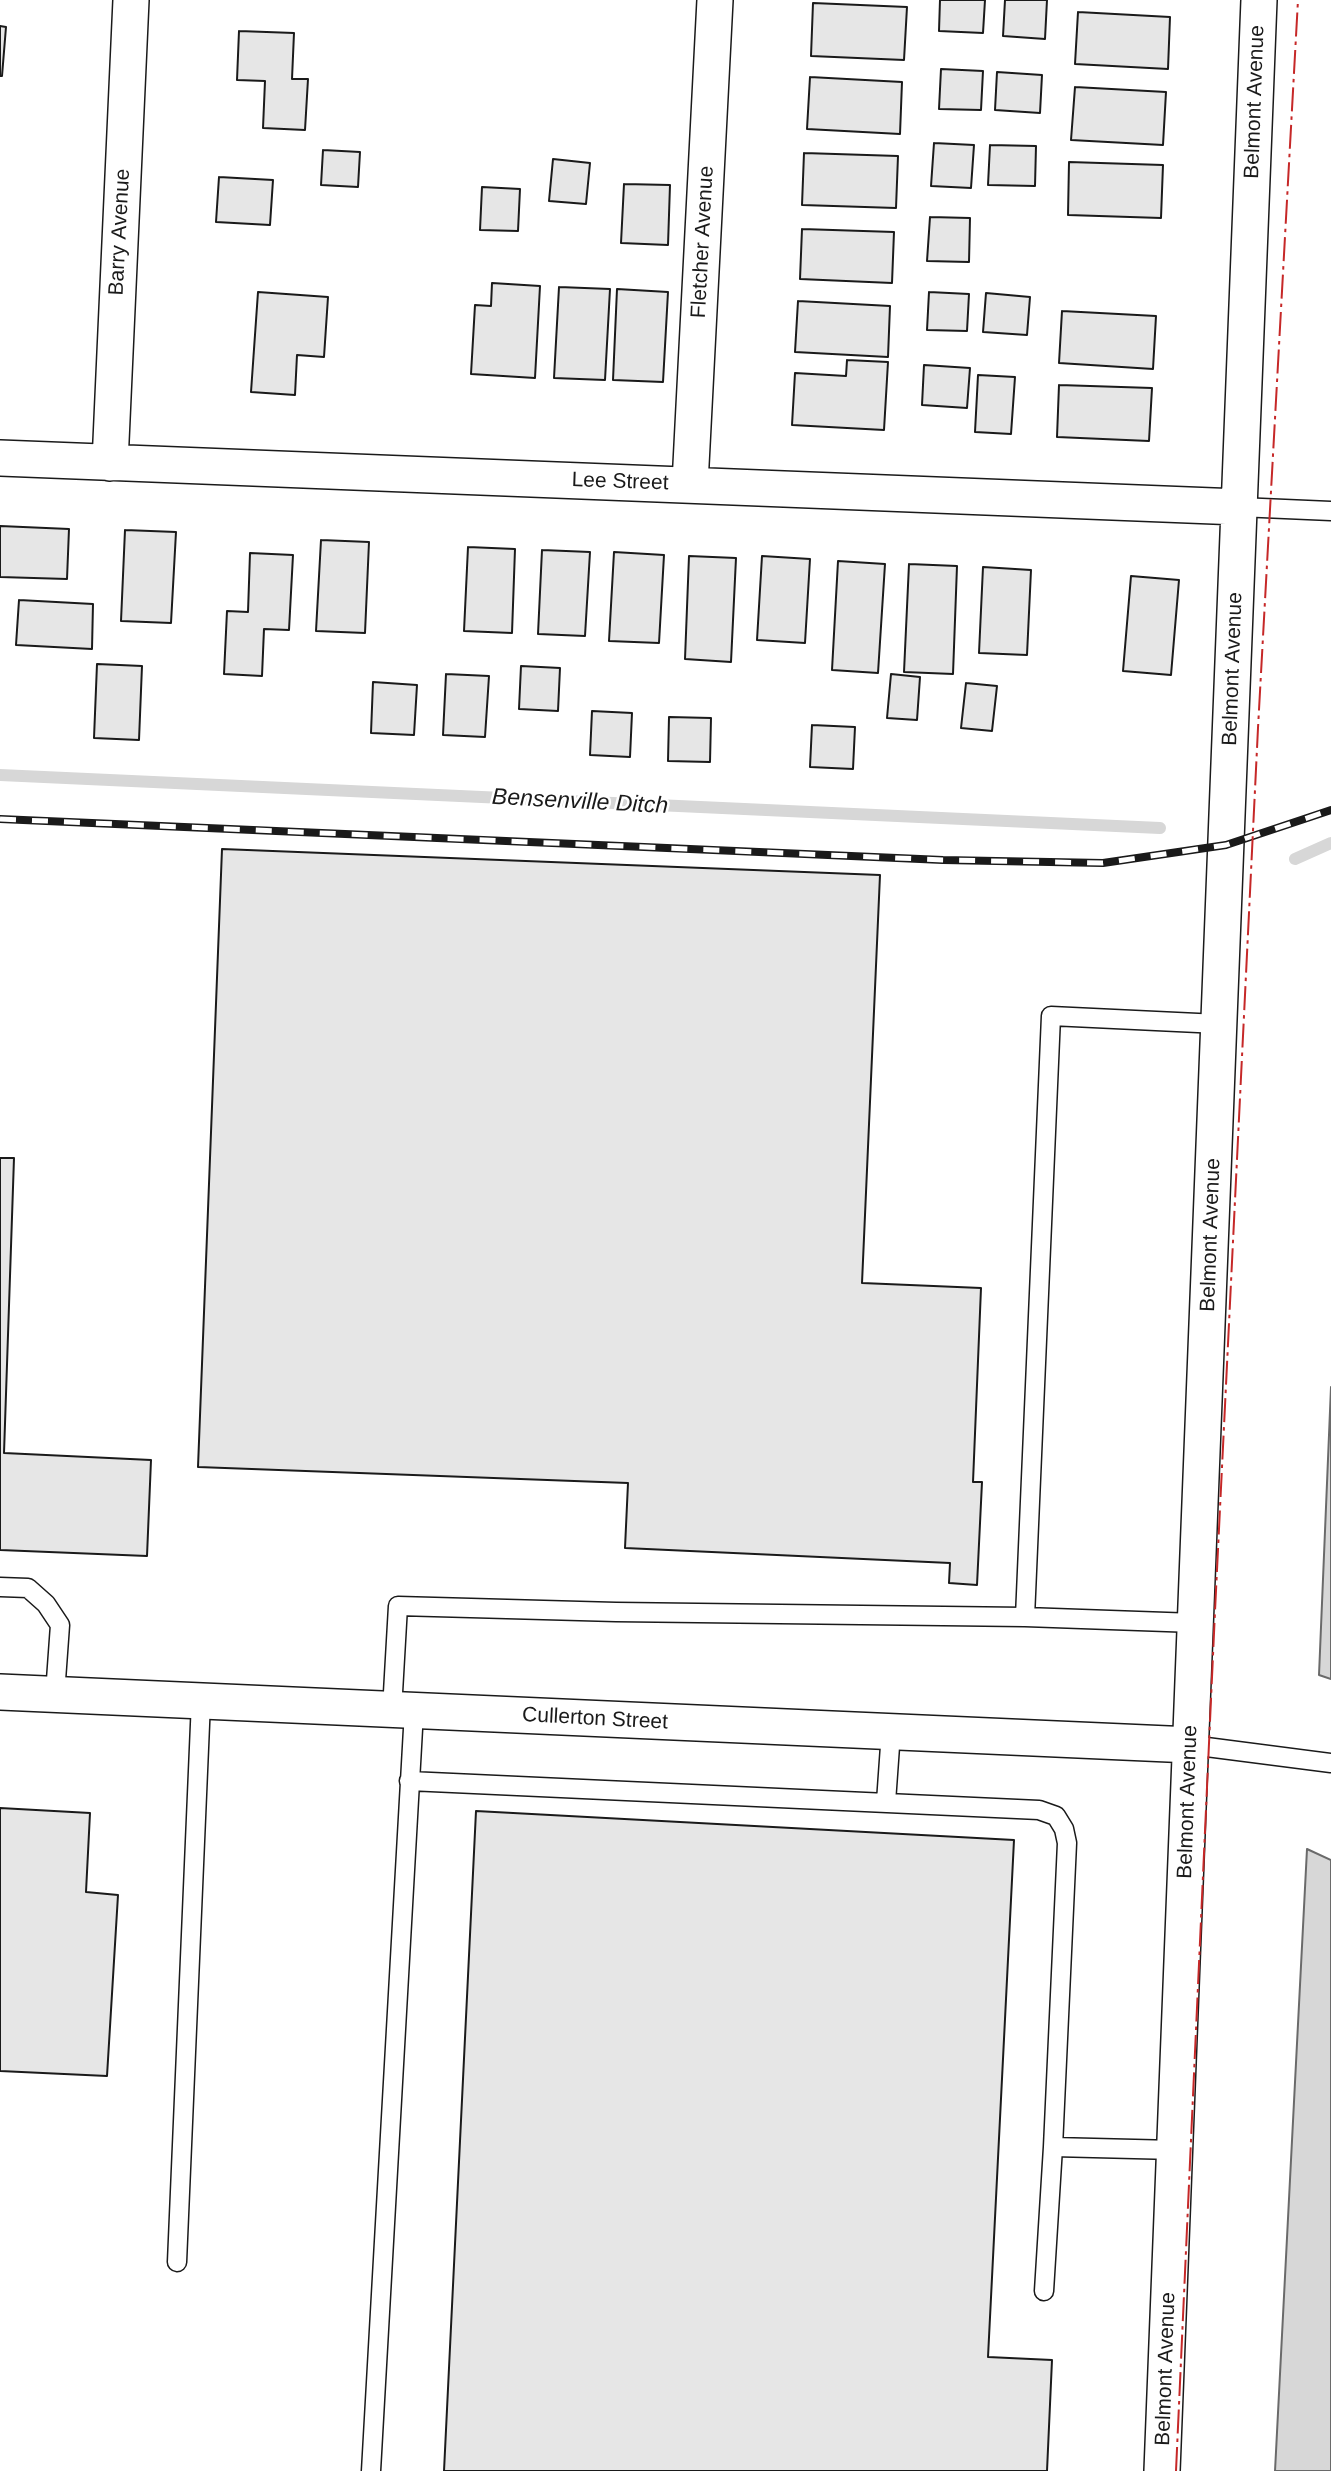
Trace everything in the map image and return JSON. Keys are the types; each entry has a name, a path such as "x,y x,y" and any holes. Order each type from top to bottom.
{"street":[{"name":"Barry Avenue","path":"110,463 131,0"},
{"name":"Fletcher Avenue","path":"690,484 715,0"},
{"name":"Belmont Avenue","path":"1162,2471 1259,0"},
{"name":"Lee Street","path":"0,458 1240,507"},
{"name":"Cullerton Street","path":"0,1692 1191,1745"}],"lane":[{"path":"1240,507 1331,511"},
{"path":"1025,1618 1051,1016 1219,1024"},
{"path":"0,1587 28,1588 46,1604 60,1625 55,1694"},
{"path":"371,2471 410,1781 403,1710 398,1606 1195,1623"},
{"path":"177,2262 201,1701"},
{"path":"886,1802 891,1732"},
{"path":"1191,1745 1331,1763"},
{"path":"410,1781 1038,1810 1056,1816 1064,1829 1067,1843 1044,2291"},
{"path":"1053,2147 1175,2150"}],"shaded area":[{"path":"1331,1387 1331,1679 1319,1675"},
{"path":"1307,1849 1331,1860 1331,2471 1275,2471"}],"building":[{"path":"940,0 985,0 983,33 939,31"},
{"path":"1005,0 1047,0 1045,39 1003,36"},
{"path":"813,3 907,7 904,60 811,56"},
{"path":"1078,12 1170,17 1168,69 1075,64"},
{"path":"0,26 6,27 2,76 0,76"},
{"path":"239,31 294,33 292,79 308,79 305,130 263,128 265,81 237,80"},
{"path":"941,69 983,71 981,110 939,109"},
{"path":"997,72 1042,75 1040,113 995,110"},
{"path":"810,77 902,82 900,134 807,129"},
{"path":"1075,87 1166,92 1163,145 1071,140"},
{"path":"934,143 974,145 971,188 931,186"},
{"path":"990,145 1036,146 1035,186 988,185"},
{"path":"323,150 360,152 358,187 321,185"},
{"path":"804,153 898,156 896,208 802,205"},
{"path":"553,159 590,163 586,204 549,201"},
{"path":"1069,162 1163,165 1161,218 1068,215"},
{"path":"219,177 273,180 270,225 216,222"},
{"path":"624,184 670,185 668,245 621,243"},
{"path":"482,187 520,189 518,231 480,230"},
{"path":"930,217 970,218 969,262 927,261"},
{"path":"802,229 894,232 892,283 800,279"},
{"path":"492,283 540,286 535,378 471,374 475,305 491,306"},
{"path":"559,287 610,289 605,380 554,378"},
{"path":"617,289 668,292 663,382 613,380"},
{"path":"258,292 328,297 324,357 297,355 295,395 251,392"},
{"path":"929,292 969,294 967,331 927,330"},
{"path":"986,293 1030,297 1027,335 983,332"},
{"path":"798,301 890,306 888,357 795,352"},
{"path":"1062,311 1156,316 1153,369 1059,363"},
{"path":"847,360 888,362 884,430 792,425 795,373 846,376"},
{"path":"924,365 970,368 967,408 922,405"},
{"path":"978,375 1015,377 1011,434 975,432"},
{"path":"1059,385 1152,388 1149,441 1057,437"},
{"path":"0,526 69,529 67,579 0,577"},
{"path":"125,530 176,532 171,623 121,621"},
{"path":"321,540 369,542 365,633 316,631"},
{"path":"468,547 515,549 512,633 464,631"},
{"path":"542,550 590,552 585,636 538,634"},
{"path":"614,552 664,555 659,643 609,641"},
{"path":"250,553 293,555 289,630 264,629 262,676 224,674 227,611 248,612"},
{"path":"689,556 736,558 731,662 685,659"},
{"path":"762,556 810,559 805,643 757,640"},
{"path":"838,561 885,564 878,673 832,670"},
{"path":"909,564 957,566 953,674 904,672"},
{"path":"983,567 1031,570 1027,655 979,653"},
{"path":"1131,576 1179,580 1171,675 1123,671"},
{"path":"19,600 93,604 92,649 16,645"},
{"path":"97,664 142,666 139,740 94,738"},
{"path":"521,666 560,668 558,711 519,709"},
{"path":"446,674 489,676 485,737 443,735"},
{"path":"891,674 920,677 917,720 887,718"},
{"path":"373,682 417,685 414,735 371,733"},
{"path":"966,683 997,686 992,731 961,728"},
{"path":"592,711 632,713 630,757 590,755"},
{"path":"669,717 711,718 710,762 668,761"},
{"path":"812,725 855,727 853,769 810,767"},
{"path":"222,849 880,875 862,1283 981,1288 973,1482 982,1482 977,1585 949,1583 950,1563 625,1548 628,1483 198,1467"},
{"path":"0,1158 14,1158 4,1453 151,1460 147,1556 0,1550"},
{"path":"0,1808 90,1813 86,1892 118,1895 107,2076 0,2071"},
{"path":"476,1811 1014,1840 988,2357 1052,2360 1047,2471 444,2471"}],"waterway":[{"name":"Bensenville Ditch","path":"0,775 1160,828"},
{"name":"Bensenville Ditch","path":"1295,859 1331,843"}],"railway":[{"path":"0,819 943,860 1103,863 1226,845 1331,810"}],"power":[{"path":"1176,2471 1258,728 1298,0"}]}
